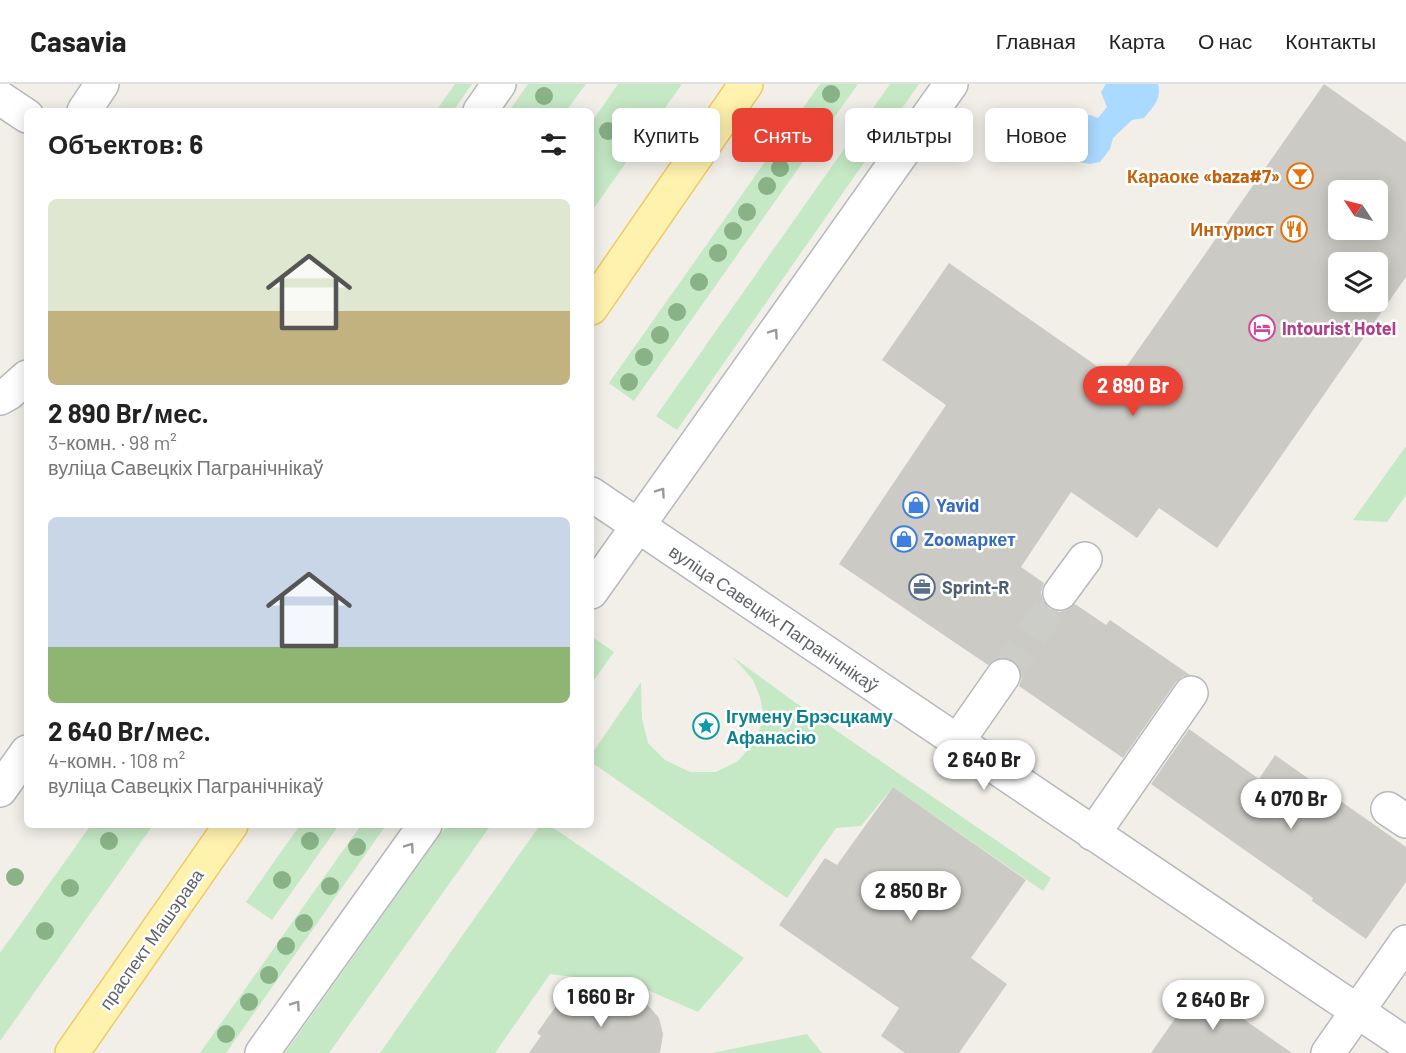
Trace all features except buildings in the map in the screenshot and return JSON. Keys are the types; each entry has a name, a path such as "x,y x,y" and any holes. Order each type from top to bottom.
{"main road":[{"path":"594,304 746,84"},
{"name":"праспект Машэрава","path":"72,1053 229,828"}],"street":[{"path":"86,108 102,84"},
{"path":"482,108 499,84"},
{"path":"594,588 951,84"},
{"path":"0,98 24,114"},
{"path":"0,398 24,379"},
{"name":"вуліца Савецкіх Пагранічнікаў","path":"594,496 1406,1044"},
{"path":"1060,593 1085,559"},
{"path":"957,742 1003,676"},
{"path":"1093,834 1191,693"},
{"path":"0,790 24,756"},
{"path":"262,1053 423,828"},
{"path":"1328,1053 1406,942"}],"green space":[{"path":"455,84 472,84 455,108 438,108"},
{"path":"528,84 586,84 568,108 511,108"},
{"path":"618,84 682,84 665,108 612,108 612,162 627,162 594,208 594,119"},
{"path":"820,84 858,84 833,119 833,108 803,108"},
{"path":"890,84 919,84 902,108 873,108"},
{"path":"845,148 845,162 864,162 677,430 656,416"},
{"path":"765,162 803,162 634,401 609,383"},
{"path":"1406,446 1406,495 1387,522 1353,520"},
{"path":"594,638 614,652 594,680"},
{"path":"733,657 793,701 1051,878 1043,891 893,787 861,826 836,828 787,898 594,764 594,751 641,682 642,719 648,743 665,760 690,772 716,772 738,761 755,741 764,717 760,697 753,680"},
{"path":"89,828 151,828 0,1041 0,953"},
{"path":"298,828 337,828 272,920 246,902"},
{"path":"359,828 384,828 226,1053 200,1053"},
{"path":"445,828 489,828 329,1053 285,1053"},
{"path":"538,828 553,828 744,958 698,1012 636,985 550,974 495,1053 380,1053"},
{"path":"807,1034 822,1053 712,1053"}],"water":[{"path":"1106,84 1158,84 1159,89 1156,102 1144,118 1132,120 1113,138 1110,149 1100,162 1090,164 1079,162 1088,162 1088,115 1098,118 1107,107 1101,92"}],"tunnel":[{"path":"1003,676 1060,593"}],"place":[{"name":"Караоке «baza#7»","path":"1300,176"},
{"name":"Интурист","path":"1294,229"},
{"name":"Intourist Hotel","path":"1262,328"},
{"name":"Yavid","path":"916,505"},
{"name":"Zooмаркет","path":"904,539"},
{"name":"Sprint-R","path":"922,587"},
{"name":"Ігумену Брэсцкаму Афанасію","path":"706,726"}]}
